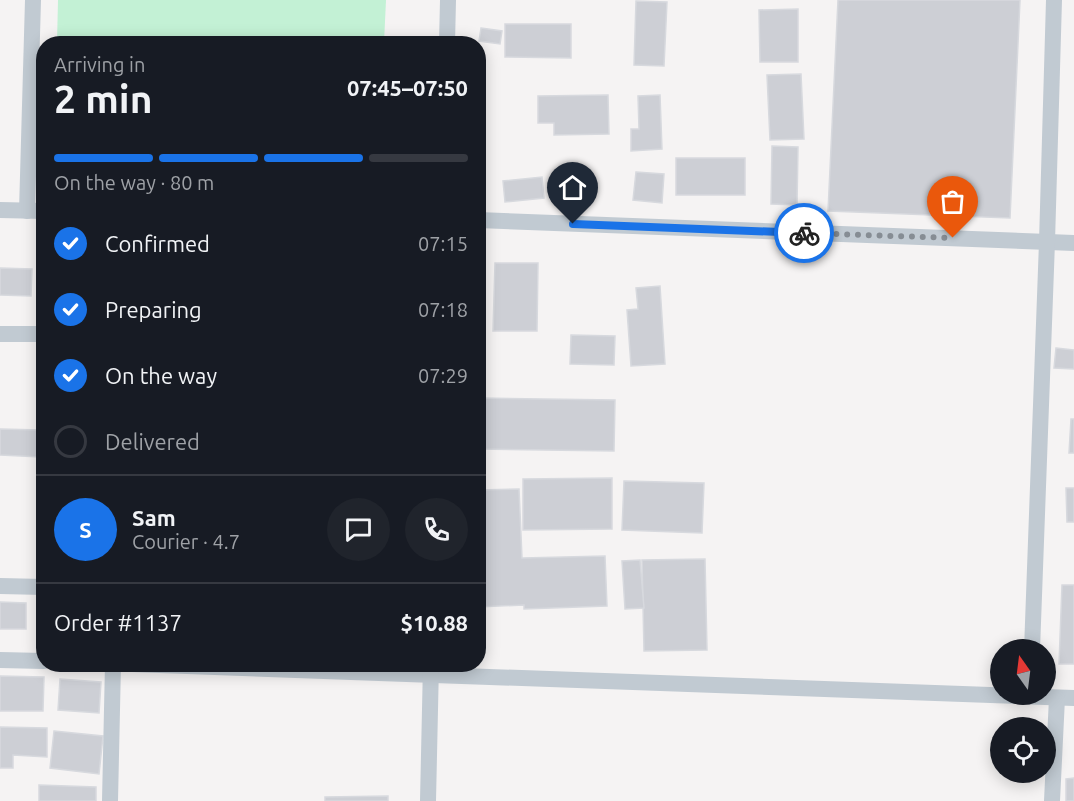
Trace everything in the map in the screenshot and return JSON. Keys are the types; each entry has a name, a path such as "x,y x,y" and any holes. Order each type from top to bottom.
{"street":[{"path":"0,210 35,211 33,0"},
{"path":"447,36 448,0"},
{"path":"1032,639 1054,0"},
{"path":"486,220 1074,243"},
{"path":"0,334 36,334"},
{"path":"0,586 36,587"},
{"path":"0,660 36,661"},
{"path":"110,801 113,672"},
{"path":"428,801 431,672"},
{"path":"477,672 990,694"},
{"path":"1052,801 1057,698 1074,698"}],"green space":[{"path":"58,0 386,0 384,36 57,36"}],"building":[{"path":"838,0 1020,0 1010,218 828,211"},
{"path":"636,1 667,2 664,66 634,65"},
{"path":"798,9 798,62 760,62 759,10"},
{"path":"505,24 571,24 571,58 505,57"},
{"path":"481,28 502,31 500,44 486,42 486,36 480,36"},
{"path":"801,74 804,139 770,140 767,75"},
{"path":"608,95 609,134 554,135 554,123 538,123 538,96"},
{"path":"660,95 662,149 631,151 631,129 639,129 638,96"},
{"path":"772,146 798,147 797,205 771,204"},
{"path":"676,158 745,158 745,195 676,195"},
{"path":"636,172 664,174 662,203 633,200"},
{"path":"542,177 544,198 505,202 503,181"},
{"path":"495,263 538,263 537,331 493,331"},
{"path":"0,268 32,269 31,296 0,295"},
{"path":"660,286 665,364 631,366 627,310 638,309 636,288"},
{"path":"571,335 615,336 614,365 570,364"},
{"path":"1056,348 1074,350 1074,369 1054,368"},
{"path":"486,398 615,400 614,451 486,449"},
{"path":"1071,419 1074,419 1074,453 1069,453"},
{"path":"0,429 36,430 36,457 0,455"},
{"path":"612,478 612,529 523,530 523,479"},
{"path":"624,481 704,483 702,533 622,530"},
{"path":"1066,488 1074,488 1074,522 1067,522"},
{"path":"519,489 522,558 605,556 607,606 524,609 524,605 486,607 486,490"},
{"path":"705,559 707,650 644,651 642,560"},
{"path":"640,560 644,608 625,609 622,561"},
{"path":"1062,585 1074,585 1074,664 1059,664"},
{"path":"0,602 26,603 26,629 0,629"},
{"path":"0,676 44,677 43,711 0,711"},
{"path":"60,679 101,682 99,713 58,710"},
{"path":"0,727 47,728 47,757 13,755 13,768 0,768"},
{"path":"54,731 103,736 99,774 50,768"},
{"path":"1074,778 1074,801 1066,801 1066,779"},
{"path":"39,785 96,787 96,801 39,801"},
{"path":"388,796 388,801 325,801 325,797"}],"way so far":[{"path":"804,233 953,238"}],"route":[{"path":"573,224 804,233"}]}
